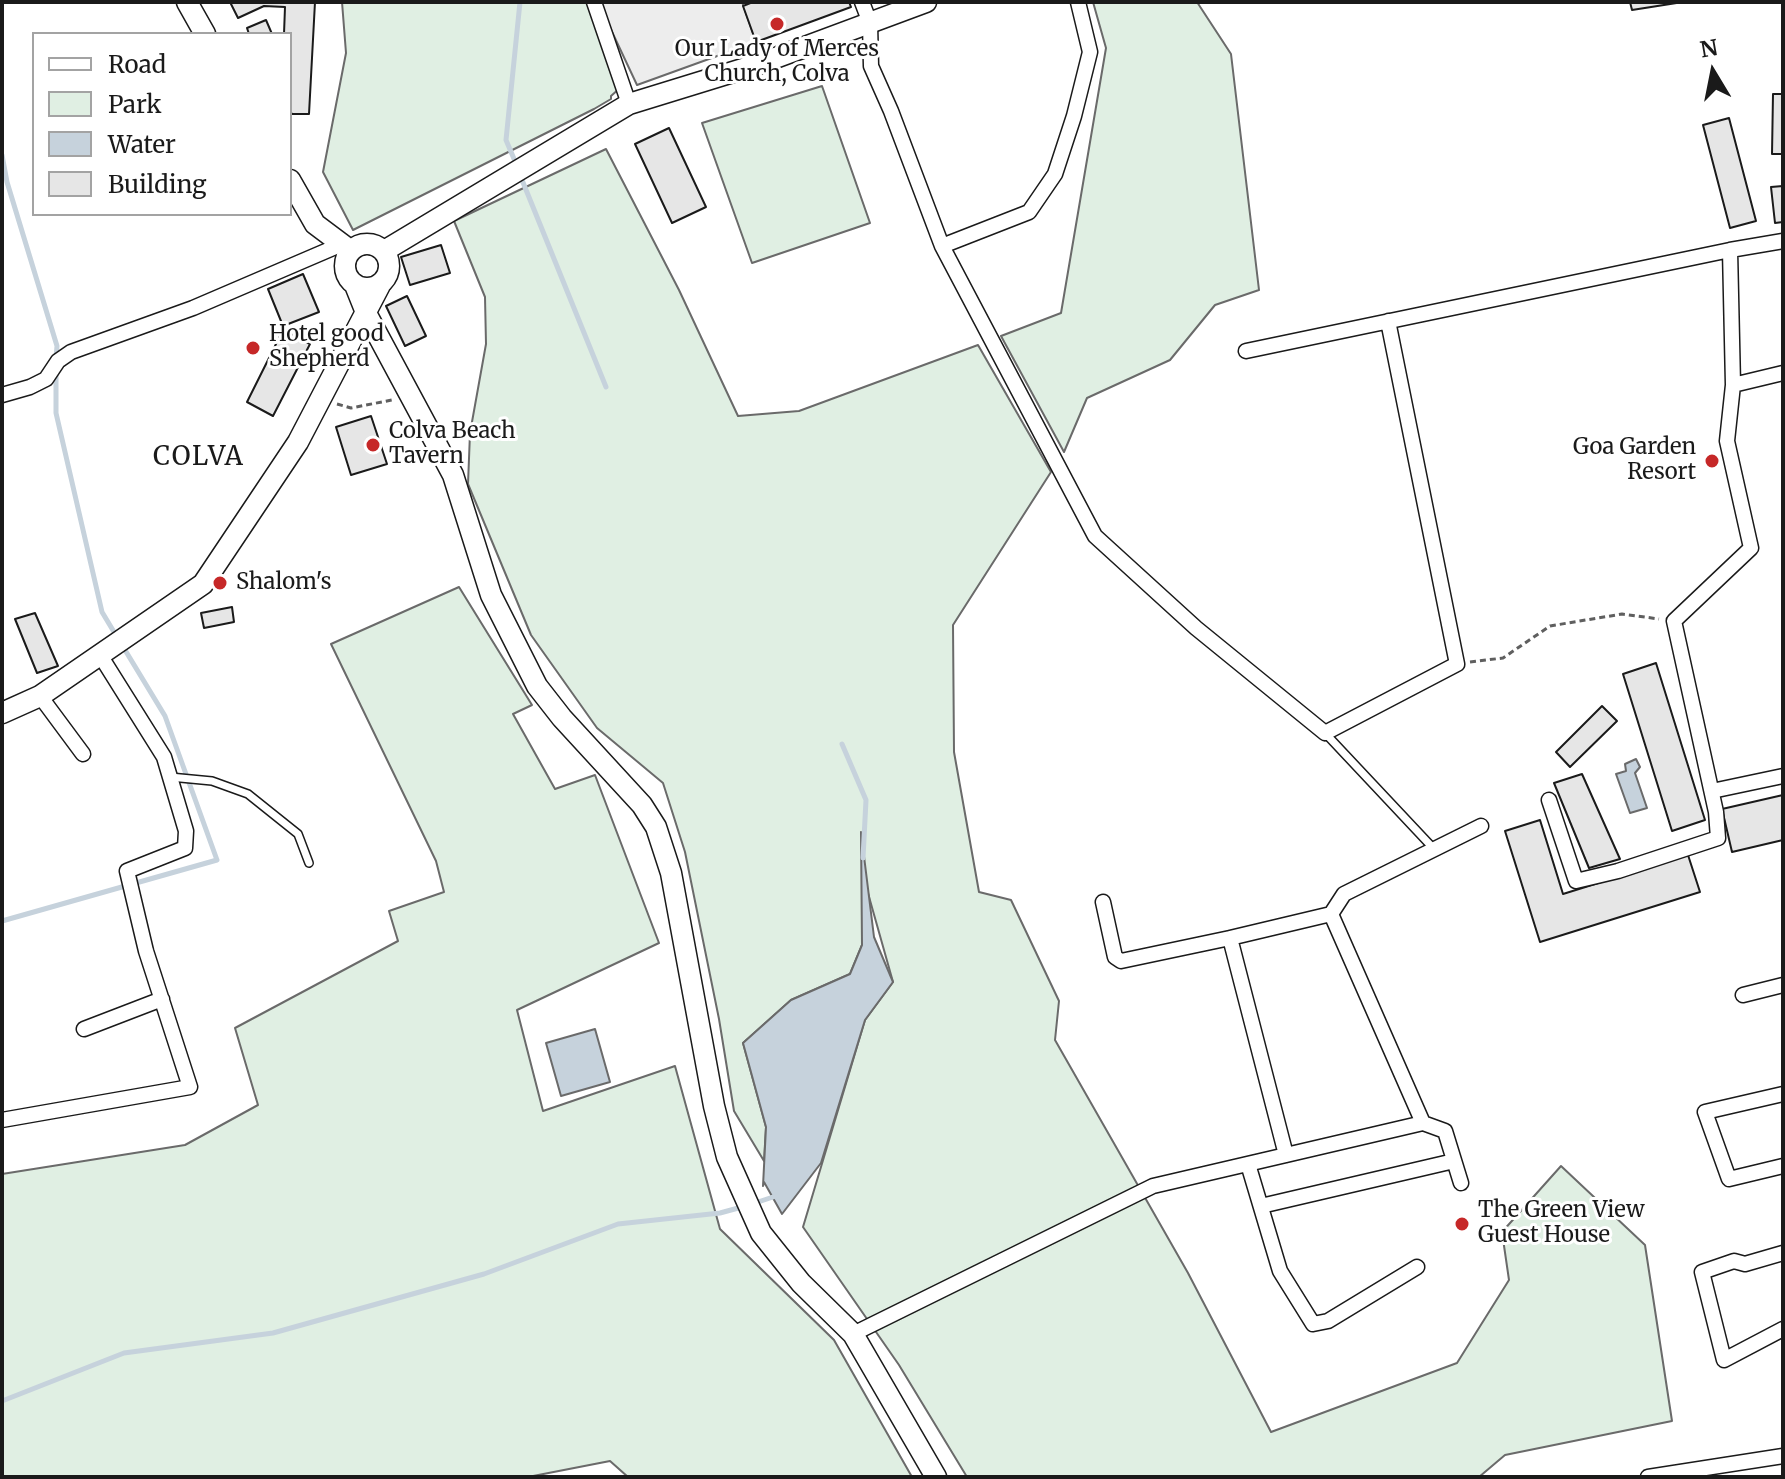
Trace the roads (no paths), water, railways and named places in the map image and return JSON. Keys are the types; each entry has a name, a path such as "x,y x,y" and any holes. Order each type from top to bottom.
{"main road":[{"path":"187,2 204,32"},
{"path":"384,251 629,104 759,64 926,2"},
{"path":"2,713 40,696 203,584 298,442 367,315 390,265 384,251 371,244 346,248 315,224 292,184"},
{"path":"346,248 346,276 355,285 367,315 453,475 491,595 537,686 562,718 642,805 656,827 671,873 714,1106 739,1189 761,1233 801,1283 853,1334 936,1477"},
{"path":"355,285 367,289 380,285"}],"street":[{"path":"594,2 629,104"},
{"path":"862,2 870,23 871,66 942,246 1095,536 1196,628 1325,733 1457,664 1388,321"},
{"path":"942,246 1029,212 1055,174 1090,52 1078,2"},
{"path":"1246,351 1783,241"},
{"path":"2,395 46,379 58,361 71,352 346,248"},
{"path":"1549,800 1576,881 1618,871 1718,838 1712,791 1674,621 1751,548 1727,441 1733,385 1730,250"},
{"path":"1733,385 1783,373"},
{"path":"2,1120 190,1087 146,951 127,871 185,848 186,831 164,757 100,655"},
{"path":"40,696 83,754"},
{"path":"1712,791 1783,776"},
{"path":"1103,902 1115,957 1121,961 1331,914 1344,894 1481,826"},
{"path":"1331,914 1423,1123"},
{"path":"1230,938 1286,1155"},
{"path":"1743,995 1783,985"},
{"path":"84,1029 162,999"},
{"path":"1783,1094 1705,1112 1729,1179 1783,1166"},
{"path":"853,1334 1153,1186 1423,1123 1445,1131 1461,1183"},
{"path":"1261,1206 1454,1161"},
{"path":"1248,1164 1280,1271 1313,1324 1328,1321 1417,1267"},
{"path":"1783,1253 1745,1264 1734,1261 1702,1272 1724,1360 1783,1329"},
{"path":"1648,1477 1783,1456"}],"lane":[{"path":"1325,733 1434,849"},
{"path":"170,777 212,781 248,794 298,834 309,863"}],"water":[{"path":"1636,759 1640,767 1635,773 1647,808 1630,813 1616,774 1626,771 1625,764"},
{"path":"861,832 874,937 893,982 865,1020 821,1163 782,1214 764,1182 763,1186 766,1127 743,1043 791,1000 850,974 862,945"},
{"path":"595,1029 610,1082 561,1096 546,1043"}],"waterway":[{"path":"517,166 506,140 520,2"},
{"path":"2,155 7,182 57,346 56,358"},
{"path":"520,175 606,387"},
{"path":"56,372 56,413 102,612 117,637"},
{"path":"2,921 217,860 165,716 122,645"},
{"path":"842,744 866,800 863,858"},
{"path":"755,1203 776,1196"},
{"path":"2,1401 124,1353 273,1333 484,1274 618,1224 720,1213 742,1207"}],"place":[{"name":"Our Lady of Merces Church, Colva","path":"777,24"},
{"name":"Hotel good Shepherd","path":"253,348"},
{"name":"Colva Beach Tavern","path":"373,445"},
{"name":"Goa Garden Resort","path":"1712,461"},
{"name":"Shalom's","path":"220,583"},
{"name":"The Green View Guest House","path":"1462,1224"}],"district":[{"name":"COLVA","path":"199,458"}]}
